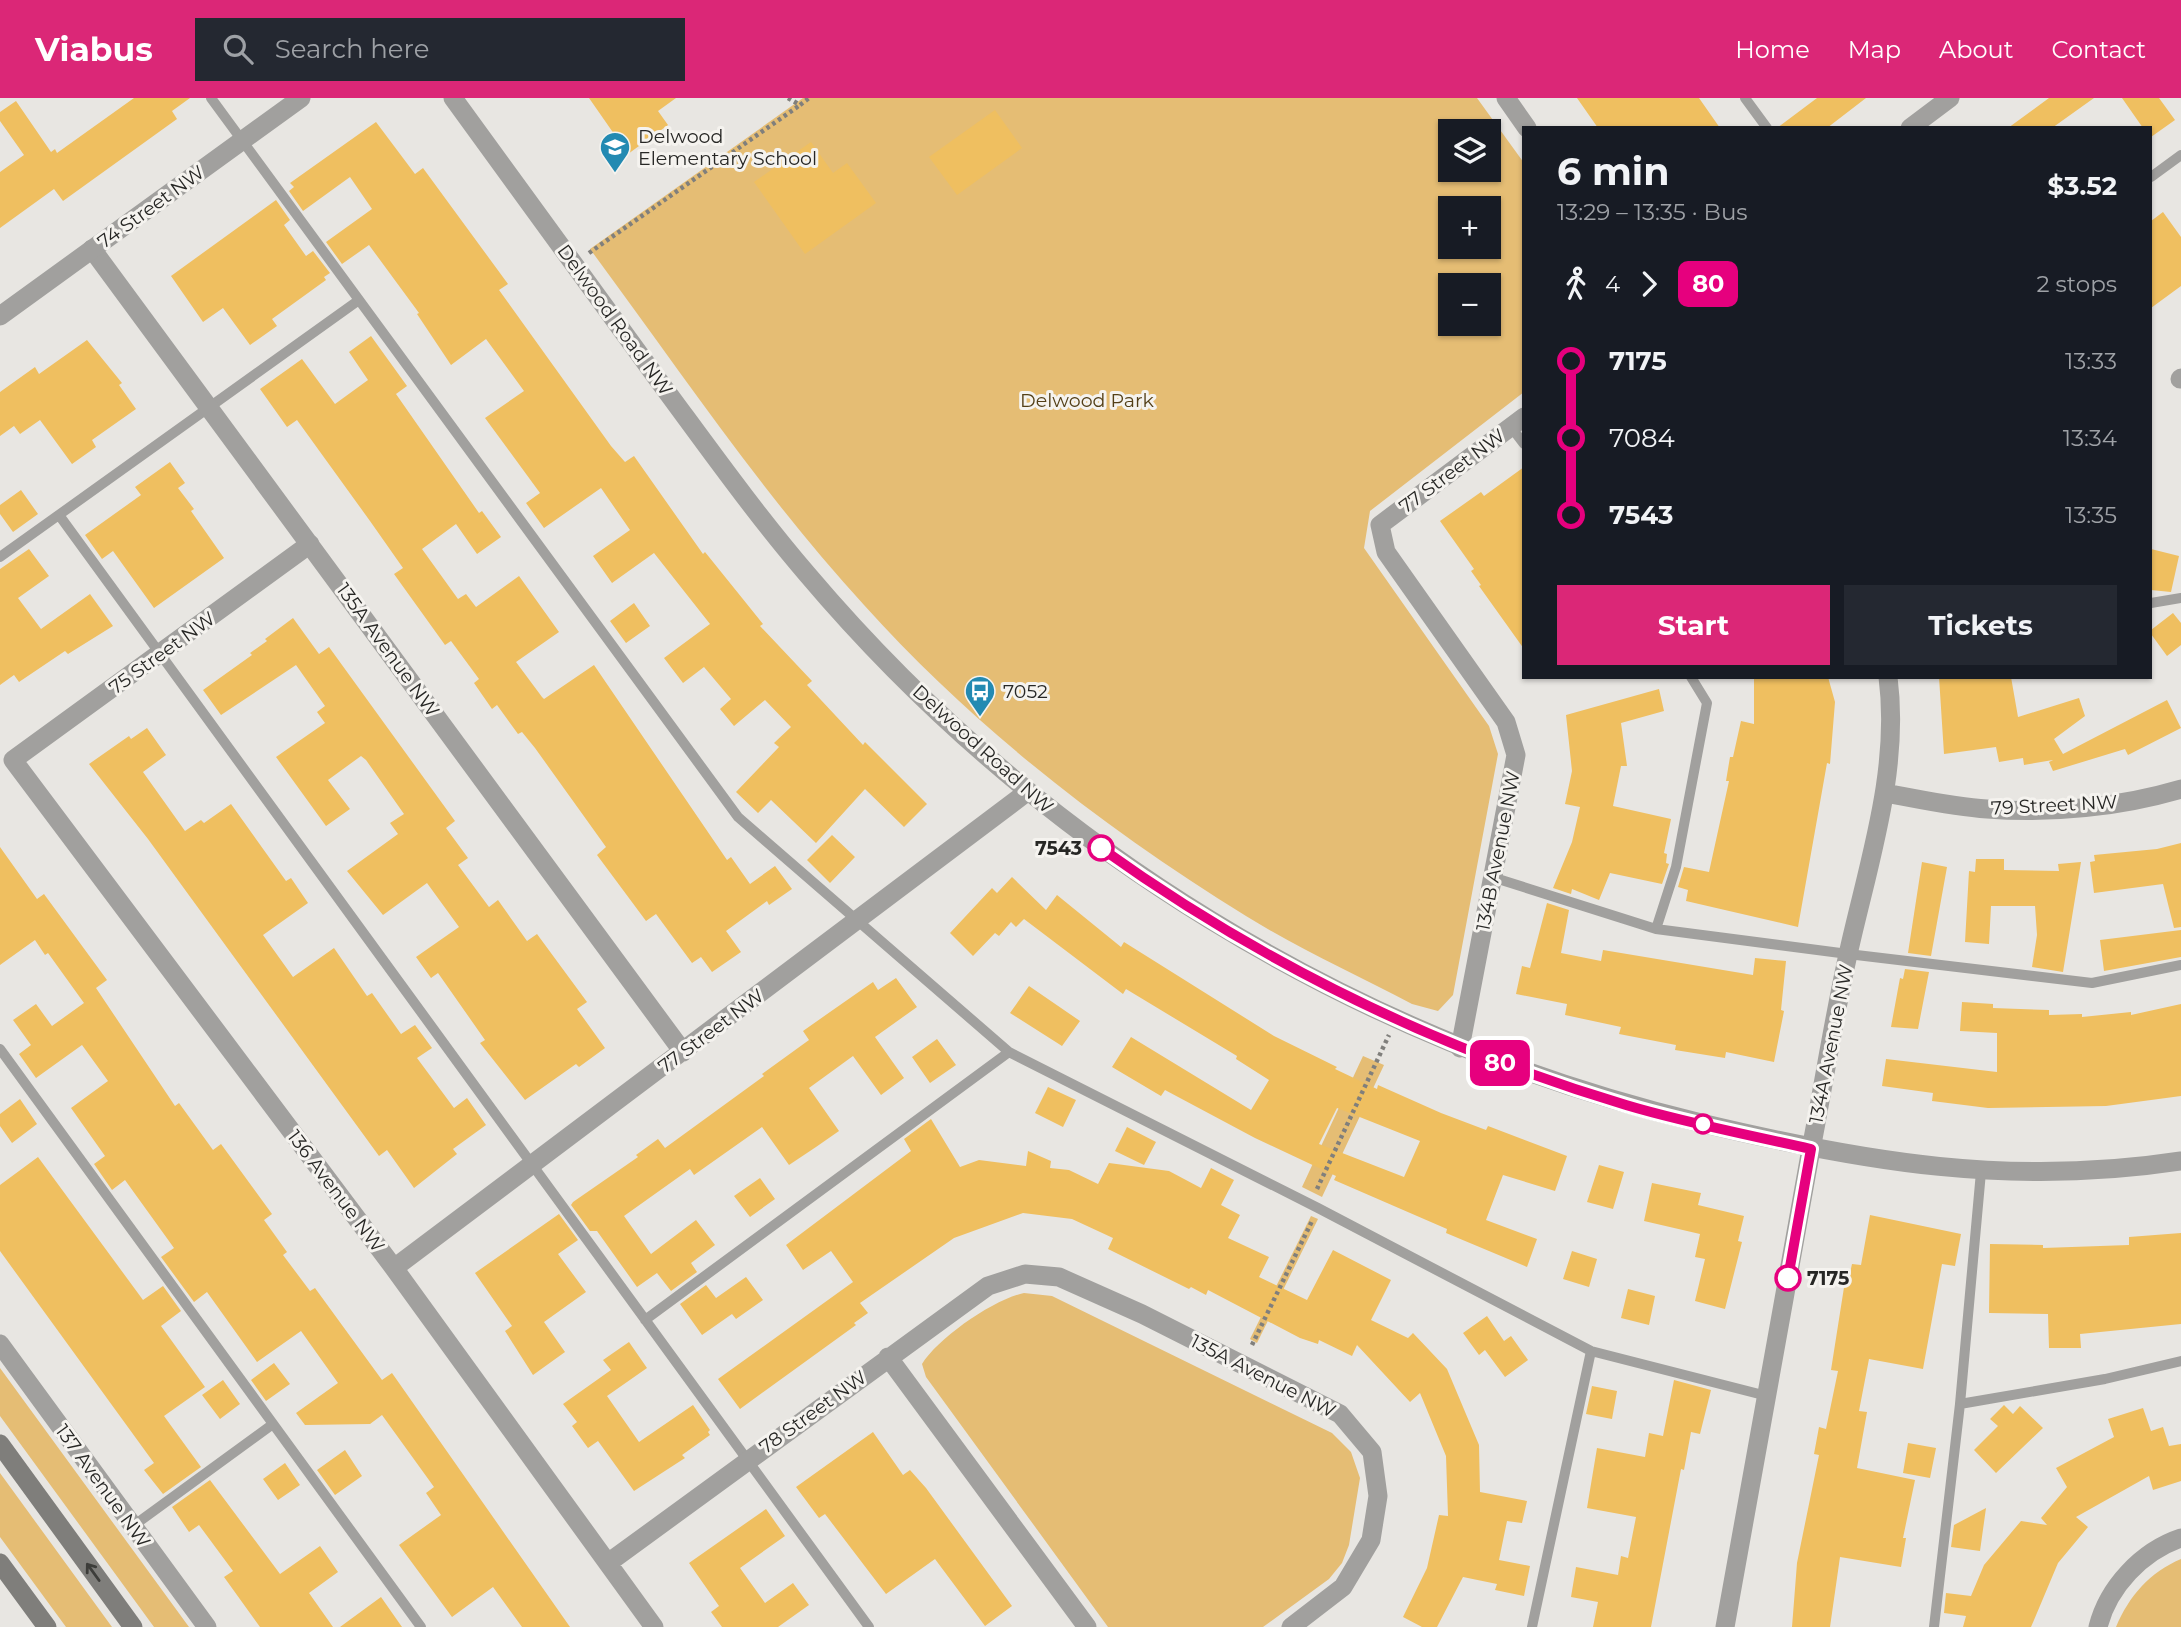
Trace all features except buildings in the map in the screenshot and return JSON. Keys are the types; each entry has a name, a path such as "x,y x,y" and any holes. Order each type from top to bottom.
{"main road":[{"path":"0,1444 134,1627"},
{"path":"0,1563 47,1627"}],"street":[{"name":"74 Street NW","path":"0,316 302,98"},
{"name":"Delwood Road NW","path":"453,98 754,510 808,576 926,702 1027,792 1125,866 1229,932 1341,993 1460,1048 1629,1106 1811,1149 1981,1172 2097,1171 2181,1161"},
{"path":"1506,98 1526,126"},
{"path":"1913,126 1950,98"},
{"name":"135A Avenue NW","path":"92,249 683,1052"},
{"name":"77 Street NW","path":"1380,525 1518,422"},
{"name":"134B Avenue NW","path":"1380,525 1386,552 1506,722 1516,755 1495,878 1460,1048"},
{"name":"75 Street NW","path":"13,760 161,655 310,544"},
{"name":"134A Avenue NW","path":"1724,1627 1848,954 1885,793 1890,720 1888,679"},
{"name":"136 Avenue NW","path":"13,760 394,1268 654,1627"},
{"name":"79 Street NW","path":"1885,793 1988,809 2123,802 2181,789"},
{"name":"77 Street NW","path":"394,1268 1027,792"},
{"name":"135A Avenue NW","path":"1025,1274 1059,1277 1071,1282 1142,1314 1340,1414 1372,1452 1378,1496 1371,1540 1343,1587 1290,1627"},
{"name":"78 Street NW","path":"608,1563 988,1286 1025,1274"},
{"name":"137 Avenue NW","path":"0,1344 207,1627"},
{"path":"888,1357 1087,1627"},
{"path":"2098,1627 2109,1599 2122,1580 2156,1550 2181,1538"}],"lane":[{"path":"211,98 738,817 1009,1052 1330,1214 1591,1352 1767,1396"},
{"path":"1745,98 1766,126"},
{"path":"2152,176 2181,155"},
{"path":"0,557 359,300"},
{"path":"59,515 869,1627"},
{"path":"2152,603 2181,598"},
{"path":"1656,929 1676,867 1707,703 1691,679"},
{"path":"1495,878 1656,929 1848,954 2092,983 2181,965"},
{"path":"0,1049 421,1627"},
{"path":"645,1320 1009,1052"},
{"path":"1934,1627 1960,1405 1981,1172"},
{"path":"1532,1627 1591,1352"},
{"path":"1960,1405 2105,1379 2181,1361"},
{"path":"133,1526 273,1424"}],"path":[{"path":"788,98 800,105"},
{"path":"574,264 808,98"}],"green space":[{"name":"Delwood Park","path":"803,98 1477,98 1492,119 1438,119 1438,182 1501,182 1501,131 1522,160 1522,394 1370,511 1364,548 1489,726 1498,754 1453,995 1438,1011 1412,1004 1307,951 1194,883 1092,812 996,735 906,650 827,563 756,476 590,249"},
{"path":"1363,1056 1384,1065 1322,1197 1302,1187"},
{"path":"1311,1216 1318,1219 1257,1343 1250,1339"},
{"path":"1024,1293 1052,1296 1332,1433 1351,1452 1360,1478 1349,1545 1342,1563 1329,1579 1263,1627 1108,1627 926,1377 922,1364 940,1343 968,1321 998,1303"},
{"path":"0,1368 189,1627 154,1627 0,1416"},
{"path":"0,1473 112,1627 66,1627 0,1537"},
{"path":"2181,1559 2181,1627 2116,1627 2127,1605 2142,1586 2170,1564"}],"bus line":[{"name":"80","path":"1101,848 1176,900 1229,932 1341,993 1460,1048 1629,1106 1811,1149 1788,1278"}],"place":[{"name":"Delwood Elementary School","path":"615,174"},
{"name":"7052","path":"980,718"},
{"name":"7543","path":"1101,848"},
{"name":"7175","path":"1788,1278"}]}
